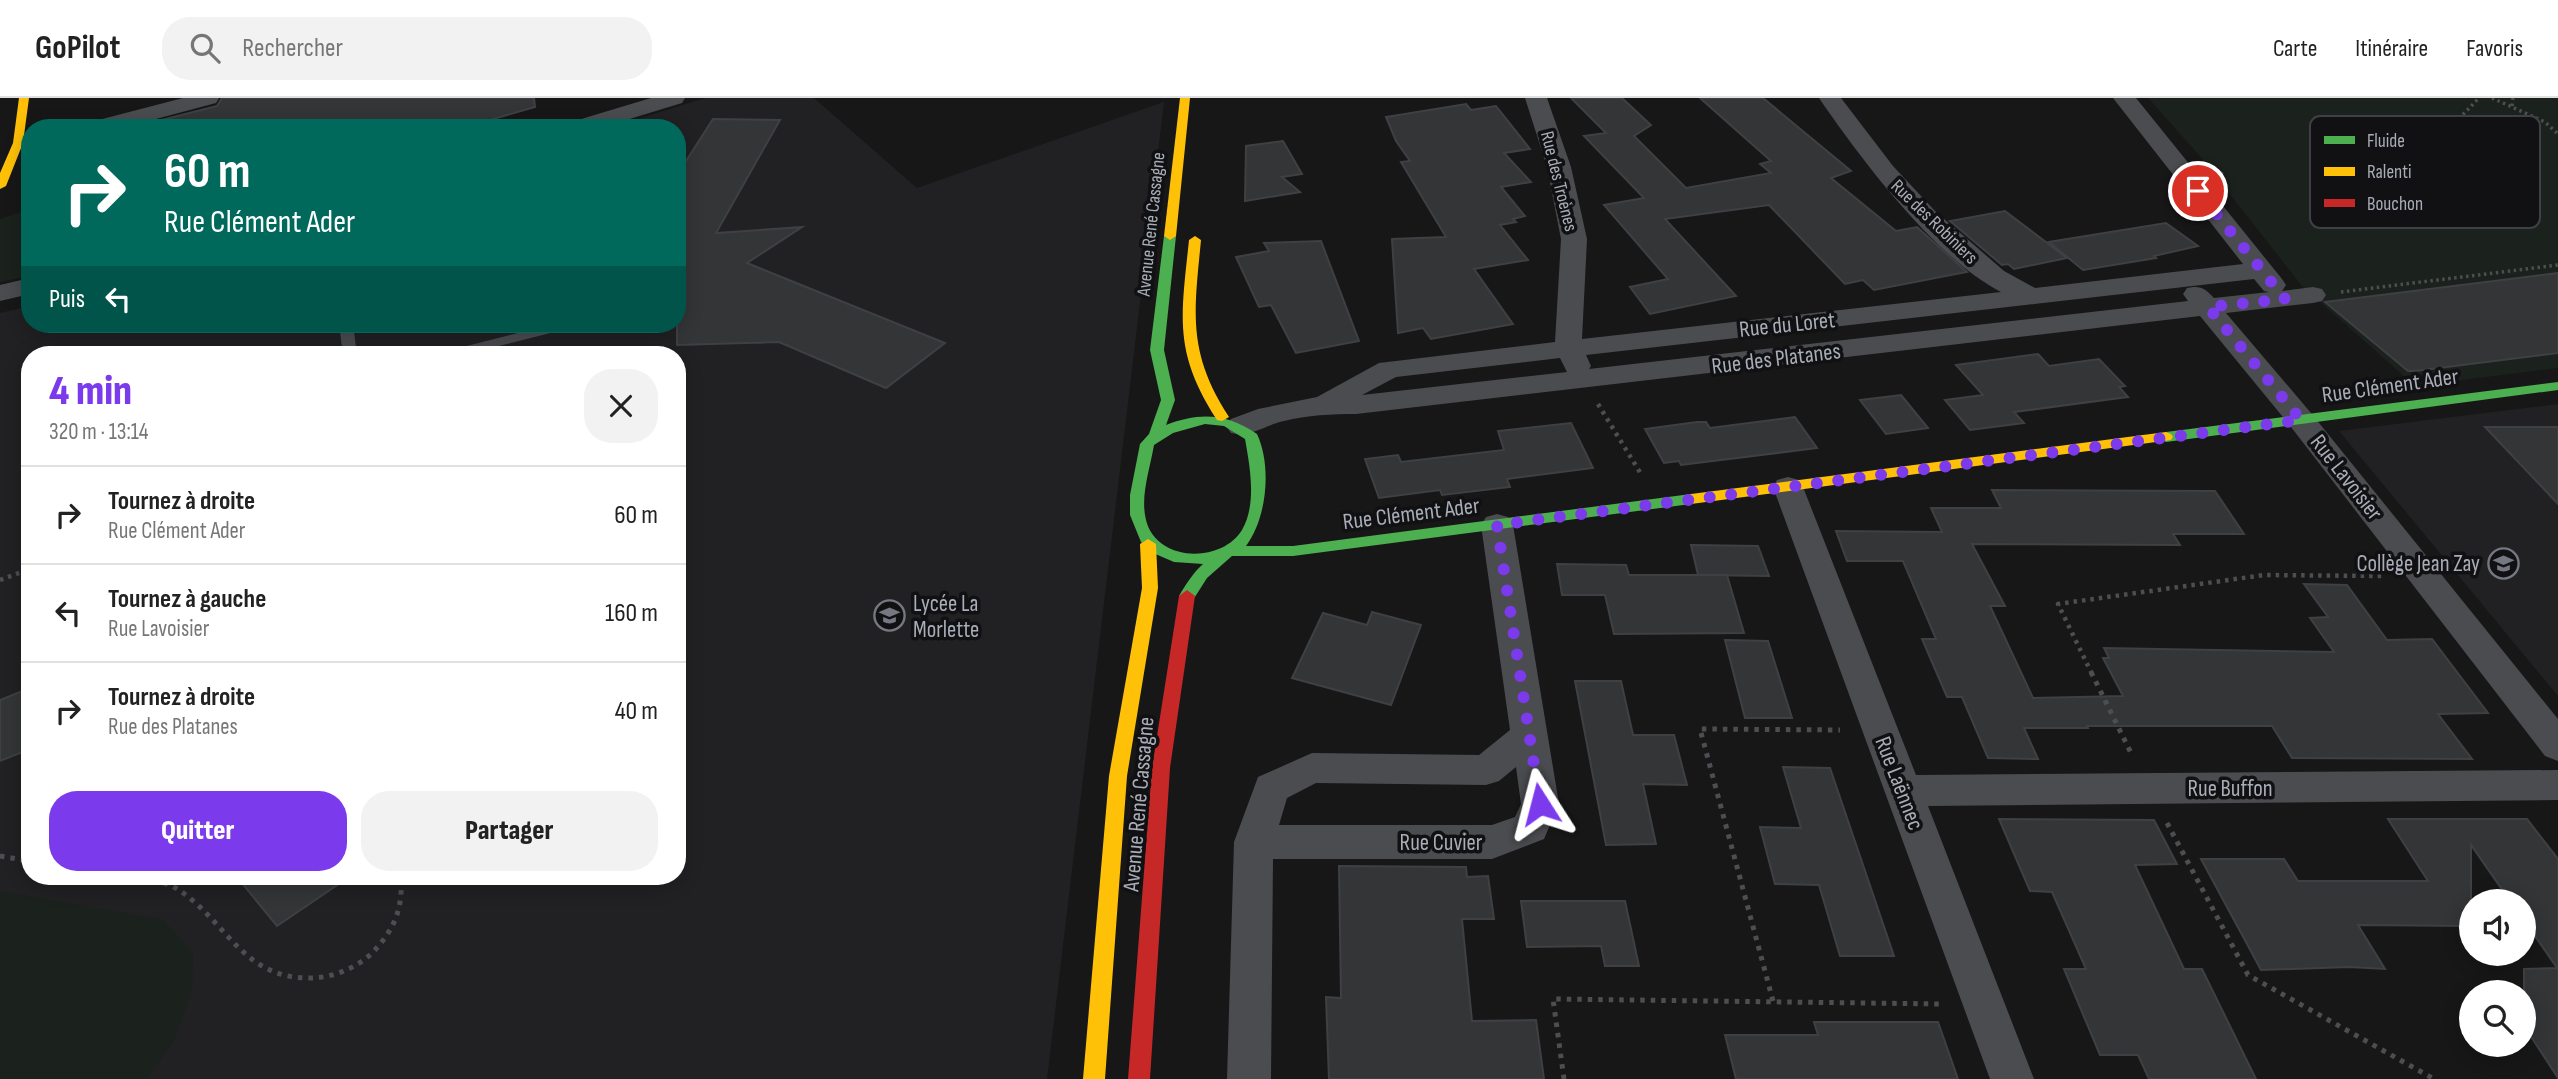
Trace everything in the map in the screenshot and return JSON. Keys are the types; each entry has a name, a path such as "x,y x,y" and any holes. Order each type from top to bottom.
{"main road":[{"path":"23,119 24,98"},
{"name":"Avenue René Cassagne","path":"1094,1079 1118,776 1150,588 1149,544 1138,523 1147,444 1155,436 1168,400 1157,350 1185,98"},
{"path":"0,186 21,130"},
{"name":"Avenue René Cassagne","path":"1139,1079 1161,768 1186,597 1201,574 1248,535 1255,507 1252,437 1203,391 1192,365 1187,338 1196,228"},
{"name":"Rue Clément Ader","path":"1228,551 1293,551 2558,386"},
{"path":"1155,436 1175,424 1198,417 1232,421"},
{"path":"1149,544 1174,558 1200,561 1228,551"}],"street":[{"path":"129,119 208,98"},
{"path":"605,119 674,98"},
{"name":"Rue des Troènes","path":"1536,98 1557,155 1574,241 1567,349"},
{"name":"Rue des Robiniers","path":"1829,98 1861,144 1903,194 1996,279 2032,296 2059,324"},
{"path":"2124,98 2285,299"},
{"name":"Rue du Loret","path":"1323,405 1389,369 2261,270"},
{"name":"Rue Lavoisier","path":"2182,280 2208,307 2301,420 2558,746"},
{"path":"0,293 21,288"},
{"name":"Rue des Platanes","path":"1232,421 1323,405 1591,391 2059,324 2313,295"},
{"path":"1567,349 1591,391"},
{"name":"Rue Laënnec","path":"1788,487 2012,1079"},
{"name":"Rue Cuvier","path":"1254,842 1492,842 1530,828 1540,804 1497,525"},
{"path":"1249,1079 1254,842 1271,788 1311,768 1486,770 1530,735"},
{"name":"Rue Buffon","path":"1903,791 2558,785"}],"lane":[{"path":"2183,172 2218,173"},
{"path":"483,346 534,333"}],"path":[{"path":"2461,116 2479,98"},
{"path":"2492,98 2533,116"},
{"path":"2512,106 2513,98"},
{"path":"2540,120 2558,134"},
{"path":"2313,295 2558,265"},
{"path":"1591,391 1647,484"},
{"path":"0,580 21,572"},
{"path":"2136,764 2058,604 2264,575 2384,576"},
{"path":"1773,1002 1700,729 1849,730"},
{"path":"2160,810 2248,975 2434,1079"},
{"path":"0,856 21,860"},
{"path":"162,885 177,888 201,908 249,962 274,975 303,979 331,976 366,960 390,934 403,906 402,885"},
{"path":"1564,1079 1552,999 1950,1004"}],"shaded area":[{"name":"Lycée La Morlette","path":"705,98 814,98 917,188 1164,102 1047,1079 0,1079 0,313 21,308 21,333 686,333 686,119 638,119"},
{"path":"2148,98 2558,98 2558,368 2415,386 2302,286 2199,155"},
{"path":"21,212 21,278 0,282 0,219"},
{"name":"Collège Jean Zay","path":"2558,404 2558,696 2339,431"},
{"path":"0,891 164,920 193,953 192,991 174,1041 147,1079 0,1079"}],"building":[{"path":"222,98 534,98 535,107 493,119 166,119 217,106"},
{"path":"1571,98 1622,98 1651,125 1634,136 1686,188 1771,173 1760,164 1771,161 1700,98 1763,98 1851,171 1831,178 1896,231 1917,227 1967,272 1874,290 1863,280 1845,284 1769,205 1665,219 1736,296 1650,314 1630,287 1668,279 1604,205 1644,198 1584,136 1606,133"},
{"path":"1466,104 1471,110 1496,106 1530,149 1504,153 1531,182 1501,187 1525,216 1513,219 1516,222 1500,225 1528,260 1474,269 1513,324 1431,339 1423,328 1398,333 1392,239 1446,237 1401,162 1410,161 1396,141 1386,117"},
{"path":"713,119 780,120 716,233 802,227 747,263 945,343 886,388 779,342 677,345 677,333 686,333 686,161"},
{"path":"1283,141 1302,174 1282,177 1300,192 1245,201 1246,146"},
{"path":"2005,211 2067,258 2014,269 2008,264 2002,265 1950,221"},
{"path":"2166,223 2198,246 2154,256 2156,258 2083,270 2049,242"},
{"path":"1321,241 1359,341 1296,353 1271,305 1259,307 1236,257 1269,251 1264,243"},
{"path":"2558,273 2558,353 2415,371 2408,371 2325,302"},
{"path":"2038,354 2049,366 2099,359 2125,386 2119,387 2128,397 2014,412 2024,423 1970,430 1945,400 1983,395 1956,365"},
{"path":"1901,395 1928,428 1886,434 1860,400"},
{"path":"1795,417 1817,448 1681,465 1679,461 1664,463 1645,429 1697,422 1706,422 1710,428"},
{"path":"1571,423 1593,468 1507,479 1510,487 1442,495 1440,490 1379,498 1365,459 1398,455 1401,462 1504,450 1498,431"},
{"path":"2485,427 2558,427 2558,504"},
{"path":"1992,490 2215,491 2244,534 2173,534 2180,545 1972,544 2005,606 1990,606 2033,698 2123,696 2103,658 2109,658 2104,648 2334,652 2310,618 2328,617 2304,584 2347,585 2387,640 2432,639 2488,713 2438,714 2472,759 2292,758 2272,726 2024,728 2038,759 1988,758 1962,697 1947,697 1922,639 1936,639 1903,561 1847,561 1836,531 1942,532 1931,508 2001,508"},
{"path":"1691,545 1758,546 1769,576 1698,575"},
{"path":"1557,564 1626,565 1629,575 1727,575 1744,633 1614,634 1605,595 1562,595"},
{"path":"1372,612 1421,625 1391,705 1292,678 1323,613 1367,625"},
{"path":"1725,640 1768,641 1792,718 1745,718"},
{"path":"1575,681 1621,681 1633,735 1674,735 1687,785 1643,784 1656,844 1606,845"},
{"path":"21,692 21,753 0,761 0,700"},
{"path":"1783,767 1830,768 1894,956 1840,956 1819,885 1775,884 1760,827 1801,828"},
{"path":"1999,819 2154,820 2177,864 2135,865 2184,969 2202,969 2256,1079 2149,1079 2138,1055 2100,1055 2064,969 2086,969 2052,892 2030,891"},
{"path":"2388,819 2527,819 2558,859 2558,1078 2536,1044 2536,980 2524,980 2524,969 2557,968 2536,937 2536,889 2502,889 2471,845 2471,889 2459,889 2459,926 2358,925 2385,969 2349,967 2261,970 2201,859 2284,859 2298,881 2428,881"},
{"path":"1339,866 1466,867 1467,877 1488,876 1494,919 1462,919 1472,1021 1536,1020 1544,1079 1329,1079 1326,997 1341,998"},
{"path":"244,885 337,885 277,926"},
{"path":"1521,901 1625,901 1639,966 1605,966 1601,946 1527,947"},
{"path":"1814,1022 1938,1022 1958,1079 1736,1079 1725,1035 1818,1035"}],"traffic: fast":[{"path":"1155,436 1180,424 1205,419 1228,423 1252,437 1257,473 1256,510 1248,532 1238,545 1208,558 1174,556 1147,539 1137,515 1147,444 1155,436 1168,400 1157,350 1170,236"},
{"path":"2166,437 2558,386"},
{"path":"1187,596 1201,574 1228,551 1293,551 1691,499"}],"traffic: slow":[{"path":"21,119 24,98"},
{"path":"1170,236 1185,98"},
{"path":"0,186 18,143 21,120"},
{"path":"1195,240 1189,311 1192,353 1207,394 1222,417"},
{"path":"1691,499 2166,437"},
{"path":"1094,1079 1118,776 1150,588 1148,544"}],"traffic: jam":[{"path":"1139,1079 1161,768 1187,596"}],"place":[{"name":"Collège Jean Zay","path":"2503,563"},
{"name":"Lycée La Morlette","path":"890,616"}],"route":[{"path":"1540,804 1497,525 2301,420 2208,307 2285,299 2198,191"}]}
